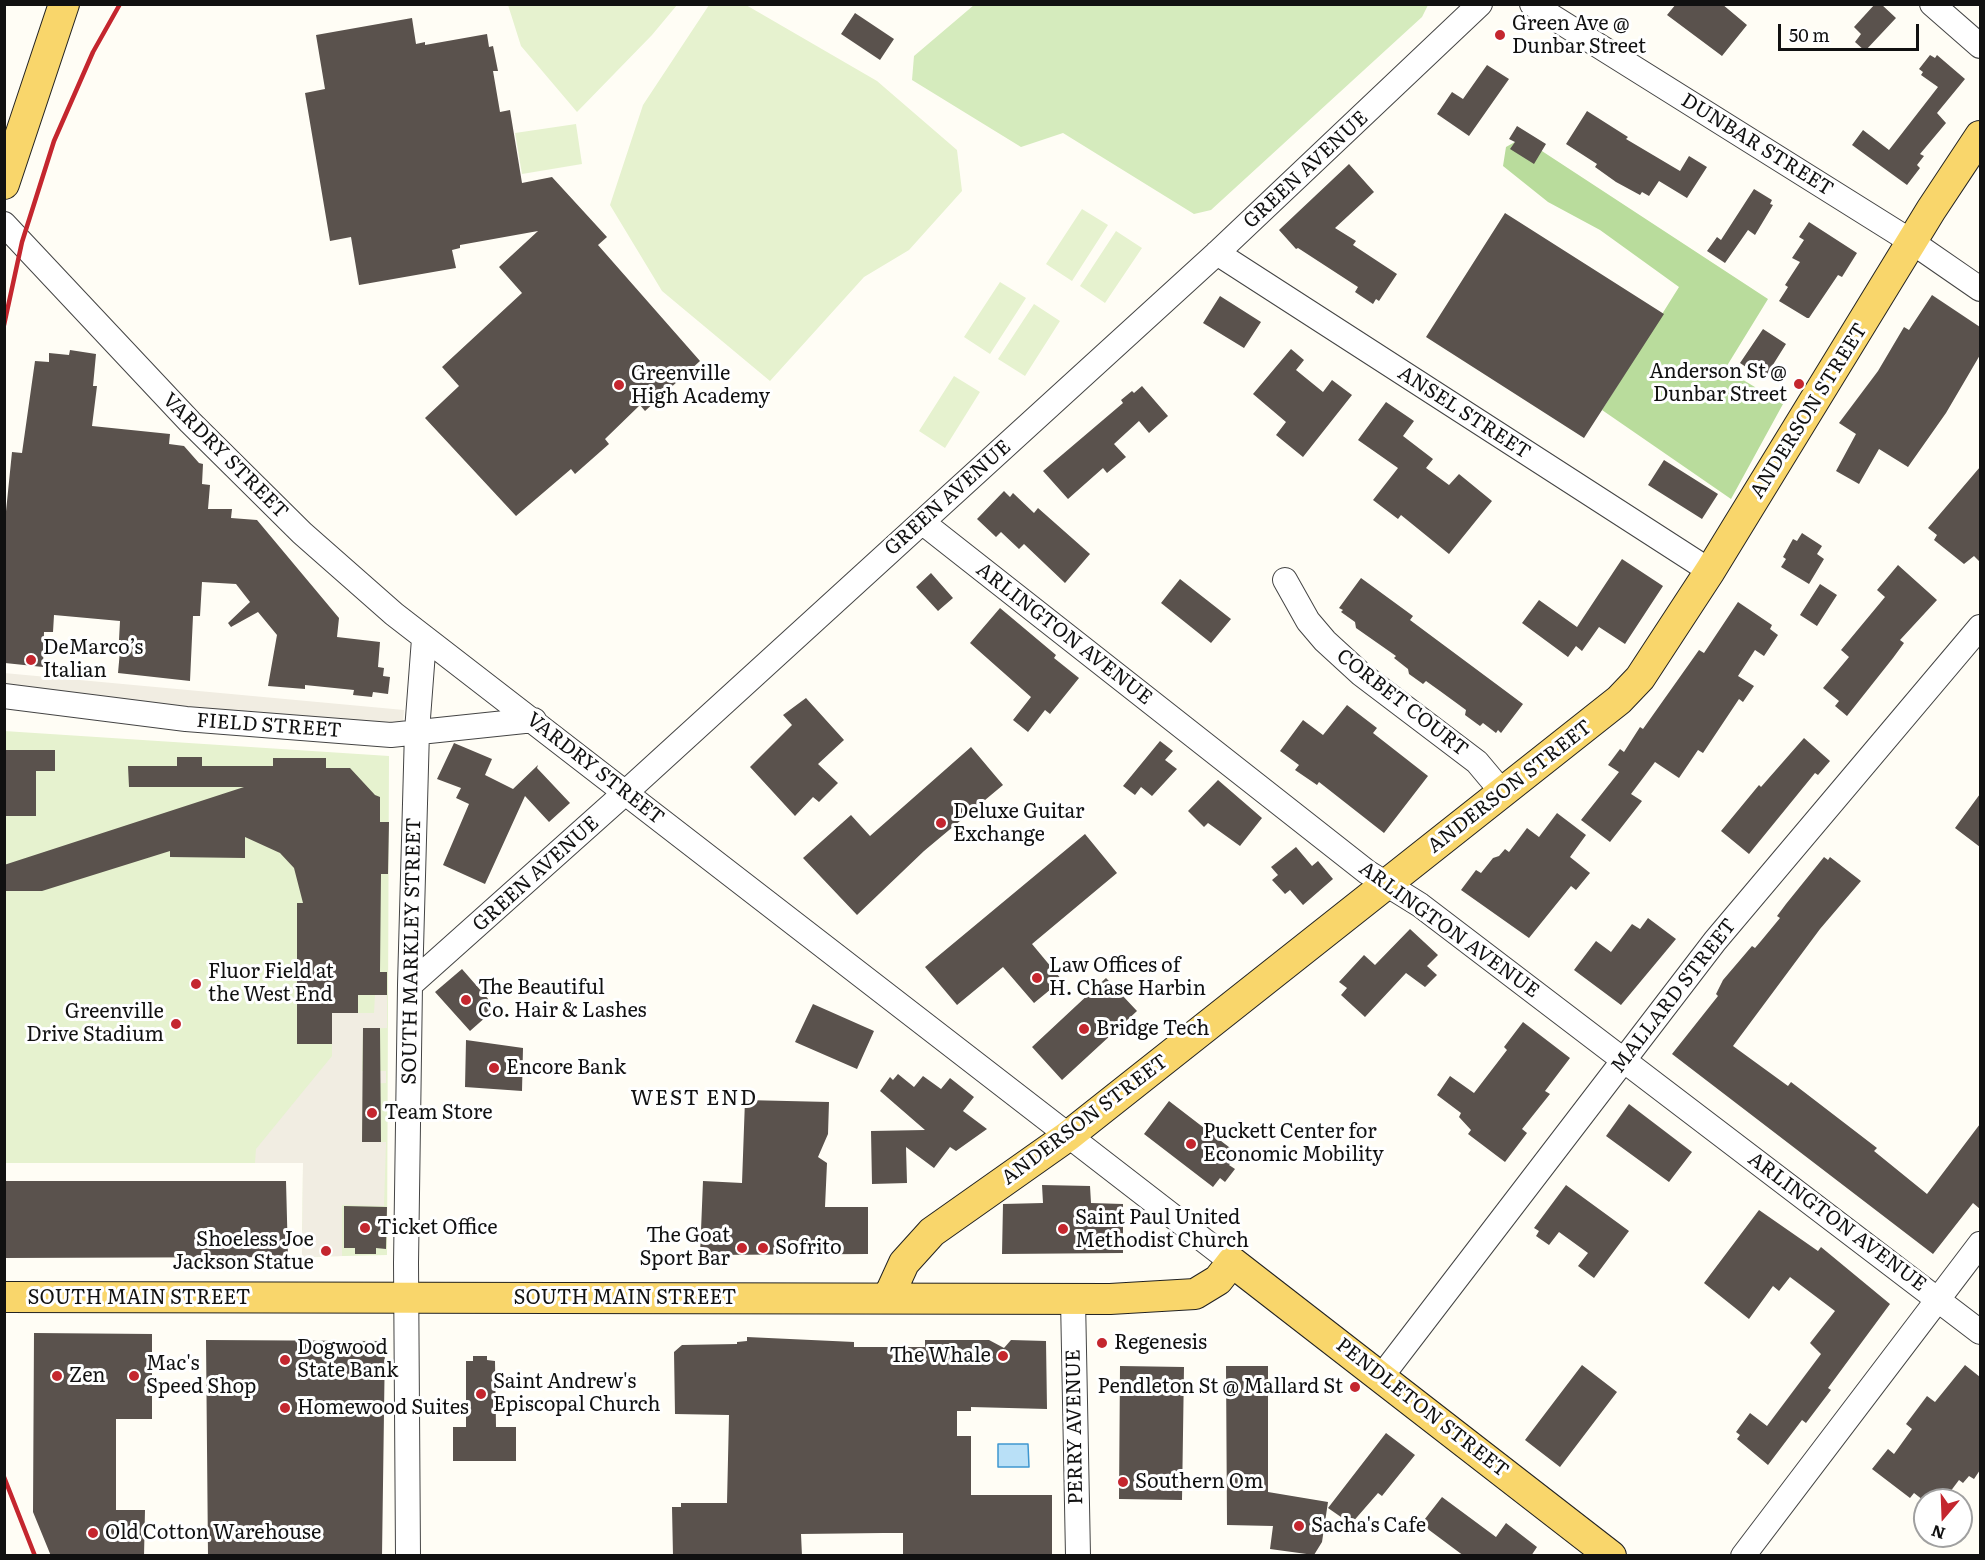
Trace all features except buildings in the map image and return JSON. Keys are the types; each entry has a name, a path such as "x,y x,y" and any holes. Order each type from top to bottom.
{"main road":[{"path":"4,184 64,4"},
{"name":"ANDERSON STREET","path":"888,1298 904,1263 932,1232 1068,1136 1503,793 1619,700 1640,678 1710,572 1912,242 1980,136"},
{"name":"SOUTH MAIN STREET","path":"4,1297 1073,1299 1195,1294 1218,1280 1232,1262"},
{"name":"PENDLETON STREET","path":"1232,1262 1611,1556"}],"street":[{"name":"GREEN AVENUE","path":"410,985 625,794 1217,254 1480,4"},
{"name":"DUNBAR STREET","path":"1532,4 1912,242 1980,289"},
{"path":"1932,4 1980,46"},
{"name":"VARDRY STREET","path":"4,224 183,415 302,533 424,639 534,720 625,794 1232,1262"},
{"name":"ANSEL STREET","path":"1217,254 1710,572"},
{"name":"ARLINGTON AVENUE","path":"922,522 1367,872 1420,905 1980,1332"},
{"name":"CORBET COURT","path":"1285,580 1308,621 1325,641 1361,674 1477,762 1503,793"},
{"name":"MALLARD STREET","path":"1381,1377 1715,941 1980,627"},
{"name":"SOUTH MARKLEY STREET","path":"408,1556 406,1299 410,985 417,731 424,639"},
{"name":"FIELD STREET","path":"4,696 186,719 391,735 534,720"},
{"path":"1743,1556 1980,1244"},
{"name":"PERRY AVENUE","path":"1073,1299 1078,1556"}],"green space":[{"path":"508,4 677,5 652,35 577,112 521,46"},
{"path":"709,5 746,5 877,81 957,150 962,191 909,250 864,277 770,381 662,291 610,205 643,105"},
{"path":"974,5 1428,5 1422,17 1211,210 1194,214 1063,133 1021,147 912,80 914,56"},
{"path":"576,124 582,164 522,174 515,133"},
{"path":"1522,138 1768,299 1725,369 1783,404 1731,499 1602,410 1679,287 1600,230 1548,202 1503,166 1506,147"},
{"path":"1082,209 1108,225 1072,281 1046,264"},
{"path":"1116,231 1142,248 1105,303 1080,286"},
{"path":"1000,282 1026,298 990,354 964,337"},
{"path":"1034,304 1060,321 1025,376 998,359"},
{"path":"954,376 980,392 945,448 919,431"},
{"name":"Fluor Field at the West End","path":"4,731 389,756 387,1255 302,1257 303,1163 5,1163"}],"shaded area":[{"path":"4,673 404,710 402,737 5,700"},
{"path":"375,995 387,995 387,1028 363,1029 362,1071 386,1071 386,1083 363,1084 362,1142 386,1142 384,1206 342,1205 342,1256 302,1257 303,1163 255,1163 256,1149 332,1056 332,1013 374,1013"}],"water":[{"path":"998,1444 1028,1444 1029,1467 998,1467"}],"railway":[{"path":"4,325 22,242 54,141 93,52 120,4"},
{"path":"4,1477 35,1556"}],"place":[{"name":"Green Ave @ Dunbar Street","path":"1500,35"},
{"name":"Anderson St @ Dunbar Street","path":"1799,384"},
{"name":"Greenville High Academy","path":"619,385"},
{"name":"DeMarco’s Italian","path":"31,660"},
{"name":"Deluxe Guitar Exchange","path":"941,823"},
{"name":"Law Offices of H. Chase Harbin","path":"1037,978"},
{"name":"Fluor Field at the West End","path":"196,984"},
{"name":"The Beautiful Co. Hair & Lashes","path":"466,1000"},
{"name":"Greenville Drive Stadium","path":"176,1024"},
{"name":"Bridge Tech","path":"1084,1029"},
{"name":"Encore Bank","path":"494,1068"},
{"name":"Team Store","path":"372,1113"},
{"name":"Puckett Center for Economic Mobility","path":"1191,1144"},
{"name":"Ticket Office","path":"365,1228"},
{"name":"Saint Paul United Methodist Church","path":"1063,1229"},
{"name":"The Goat Sport Bar","path":"742,1248"},
{"name":"Sofrito","path":"763,1248"},
{"name":"Shoeless Joe Jackson Statue","path":"326,1251"},
{"name":"Regenesis","path":"1102,1343"},
{"name":"The Whale","path":"1003,1356"},
{"name":"Dogwood State Bank","path":"285,1360"},
{"name":"Zen","path":"57,1376"},
{"name":"Mac's Speed Shop","path":"134,1376"},
{"name":"Pendleton St @ Mallard St","path":"1355,1387"},
{"name":"Saint Andrew's Episcopal Church","path":"481,1394"},
{"name":"Homewood Suites","path":"285,1408"},
{"name":"Southern Om","path":"1123,1482"},
{"name":"Sacha's Cafe","path":"1299,1526"},
{"name":"Old Cotton Warehouse","path":"93,1533"}],"district":[{"name":"WEST END","path":"694,1099"}]}
